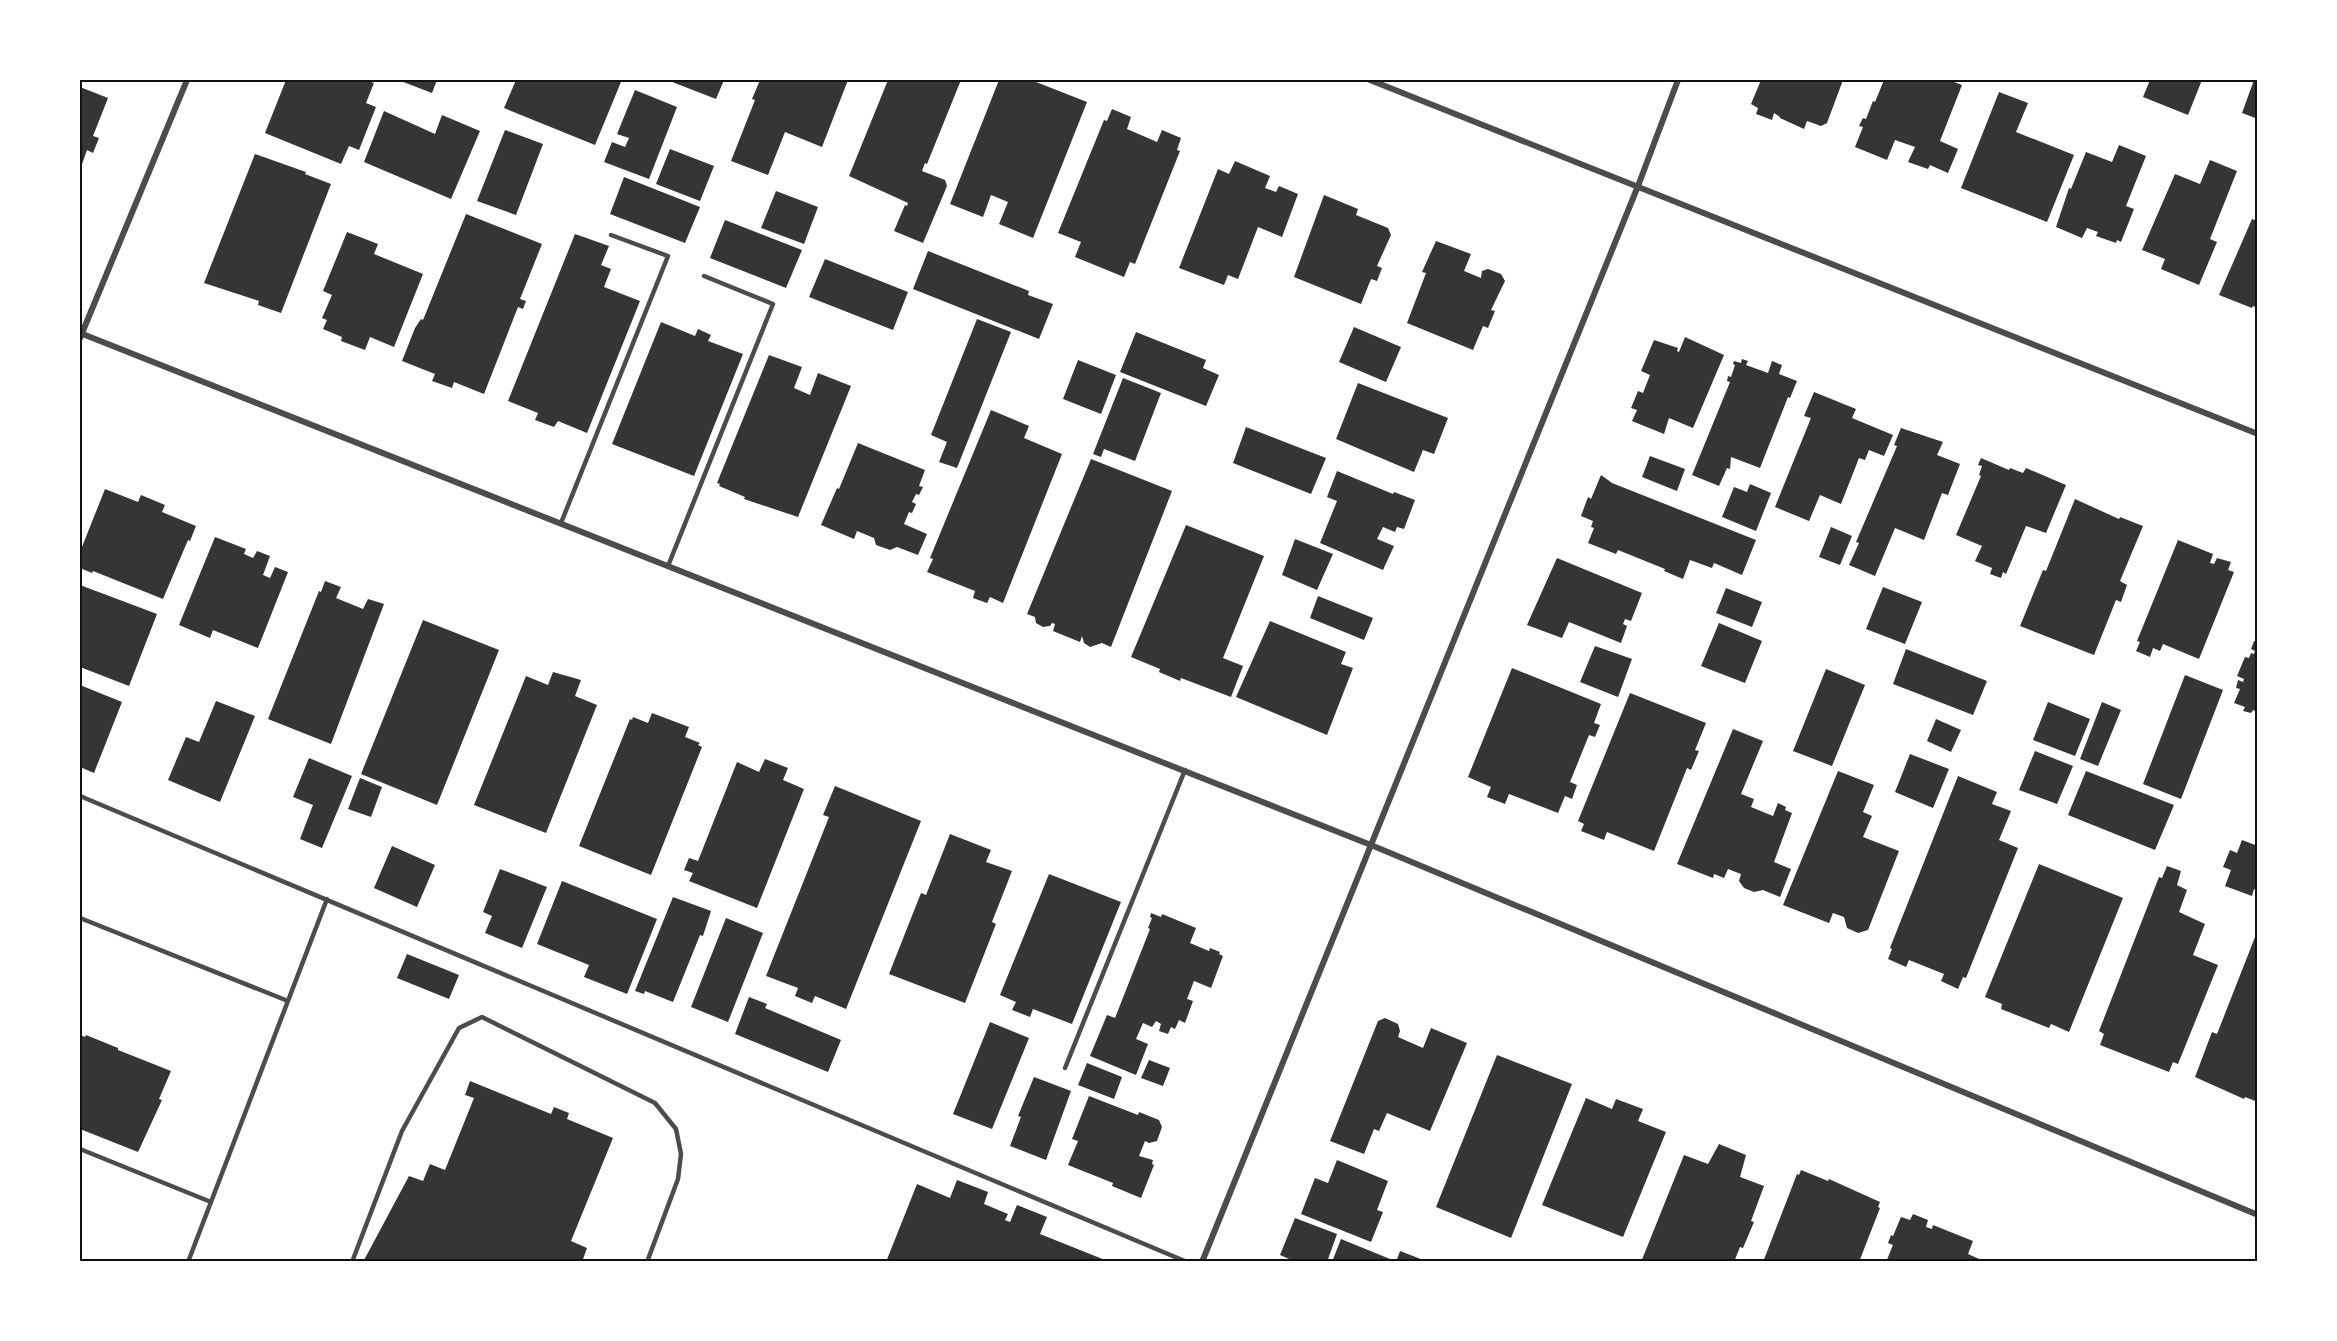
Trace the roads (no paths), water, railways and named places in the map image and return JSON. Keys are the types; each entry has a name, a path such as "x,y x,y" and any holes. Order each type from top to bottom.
{"street":[{"path":"187,80 80,335 561,523 1371,845 2258,1215"},
{"path":"1370,80 2258,434"},
{"path":"1202,1262 1638,186 1678,80"}],"lane":[{"path":"561,523 668,256 611,235"},
{"path":"668,566 773,304 704,276"},
{"path":"1065,1068 1185,770"},
{"path":"80,796 1187,1262"},
{"path":"188,1262 327,899"},
{"path":"80,918 288,1001"},
{"path":"352,1262 402,1131 459,1029 482,1017 655,1102 676,1129 681,1154 678,1179 647,1262"},
{"path":"80,1149 212,1202"}]}
